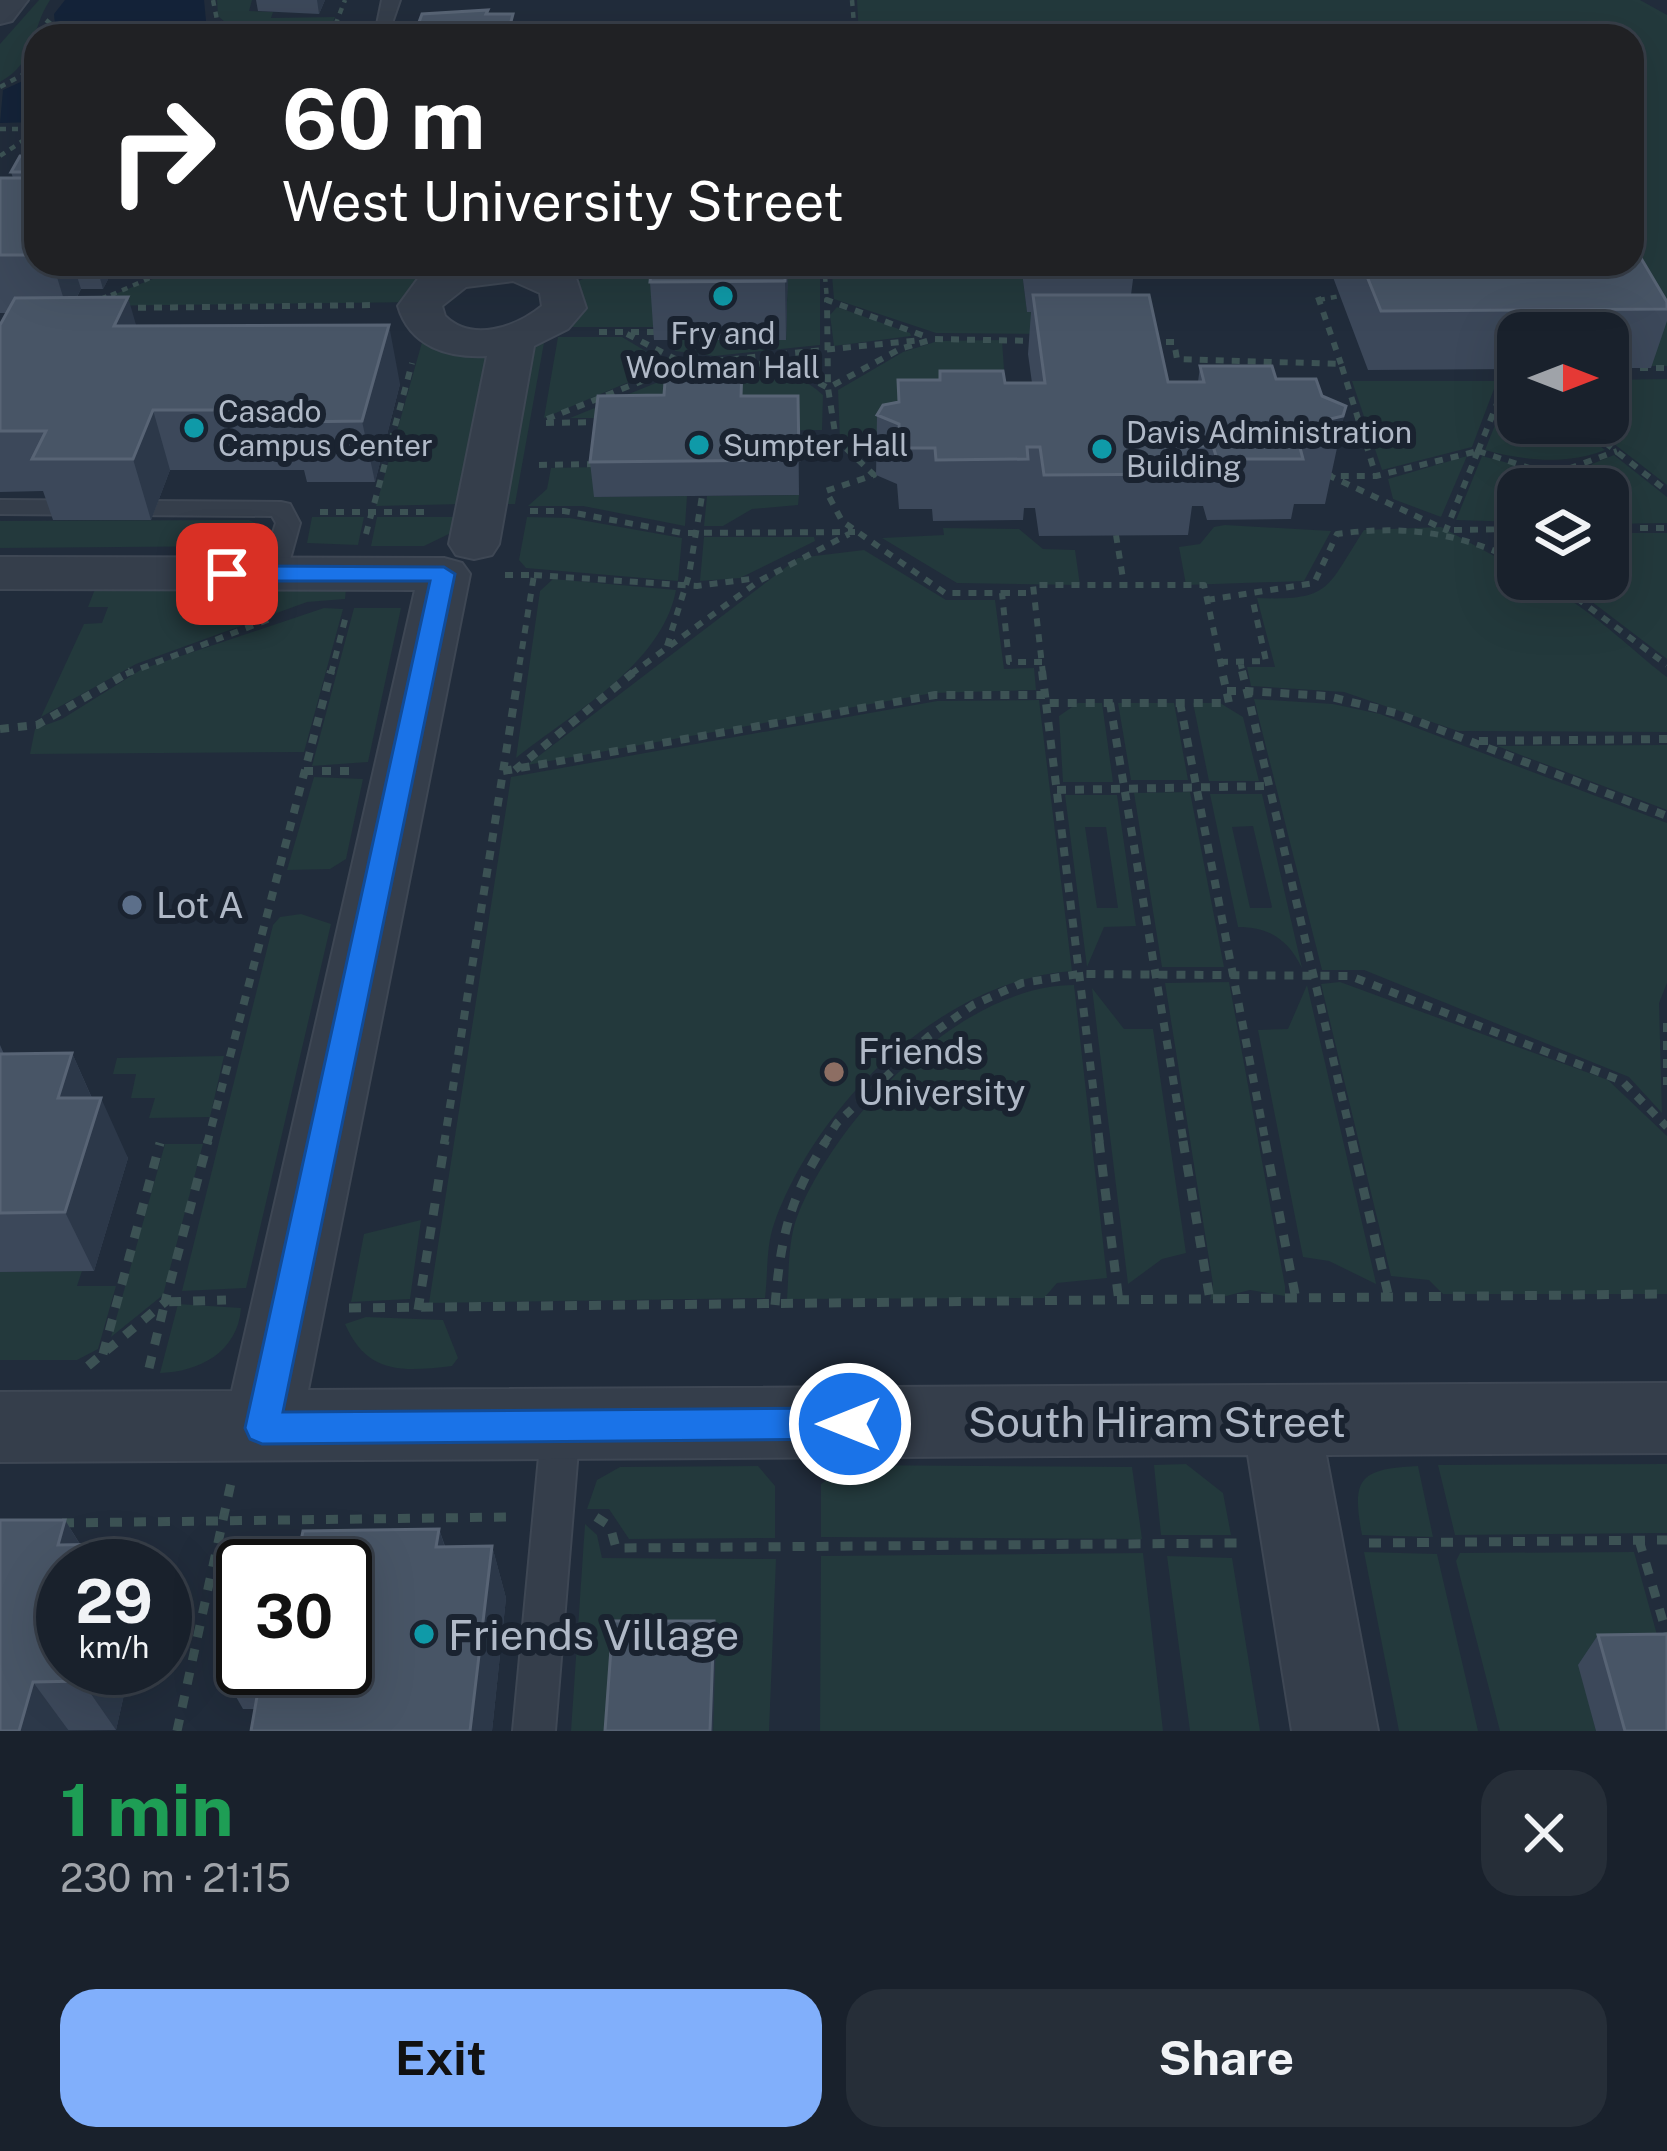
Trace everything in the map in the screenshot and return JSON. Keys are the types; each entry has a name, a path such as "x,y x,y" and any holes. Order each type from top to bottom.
{"street":[{"path":"0,14 11,0"},
{"path":"459,276 447,279 423,313 450,338 469,342 513,340 557,319 565,297 556,282 544,276"},
{"path":"248,1449 513,340"},
{"path":"0,573 282,593 459,558"},
{"name":"South Hiram Street","path":"0,1427 248,1449 561,1425 1667,1418"},
{"path":"1281,1420 1335,1731"}],"lane":[{"path":"0,507 281,509 288,523 282,593"},
{"path":"534,1731 561,1425"}],"path":[{"path":"46,20 51,24"},
{"path":"0,87 24,74"},
{"path":"18,77 24,76"},
{"path":"84,304 153,276"},
{"path":"825,276 826,426 843,457 875,475 826,491 842,520 945,593 1034,593"},
{"path":"1340,296 1318,296 1376,476"},
{"path":"827,300 934,339"},
{"path":"94,308 423,313 371,512"},
{"path":"621,332 685,364"},
{"path":"828,388 900,350 934,339"},
{"path":"623,422 536,424 685,364 934,339 1046,341"},
{"path":"672,357 673,340"},
{"path":"1134,342 1174,342 1178,359 1341,364"},
{"path":"730,358 785,368 828,388"},
{"path":"1629,368 1667,368"},
{"path":"1443,528 1497,411"},
{"path":"1338,418 1359,425"},
{"path":"1607,444 1667,490"},
{"path":"1497,552 1330,476 1376,476 1478,451 1551,475 1616,451"},
{"path":"528,465 598,464"},
{"path":"306,495 318,512 371,512 459,558 534,575 570,574 686,587 764,575"},
{"path":"665,649 686,587 702,496"},
{"path":"331,604 349,603 564,511 696,533 856,532"},
{"path":"1629,528 1667,527"},
{"path":"1207,600 1252,597 1314,583 1337,534 1497,529"},
{"path":"508,771 764,575 856,532"},
{"path":"1115,535 1124,585"},
{"path":"418,1310 508,771 534,575"},
{"path":"1033,585 1204,585 1229,703 1046,703 1033,585"},
{"path":"0,729 37,725 282,593"},
{"path":"1002,593 1009,662 1042,662"},
{"path":"1220,662 1266,661 1252,597"},
{"path":"1580,600 1667,664"},
{"path":"148,1373 349,603"},
{"path":"1240,661 1389,1298"},
{"path":"1227,691 1327,696 1396,713 1667,816"},
{"path":"508,771 935,695 1045,694 1119,1302"},
{"path":"1110,703 1210,1300"},
{"path":"1180,703 1296,1299"},
{"path":"1472,741 1667,739"},
{"path":"304,770 369,771"},
{"path":"1057,790 1270,786"},
{"path":"775,1305 781,1233 798,1186 837,1123 929,1036 973,1005 1022,983 1079,974 1313,974 1380,984 1483,1030 1622,1081 1667,1126"},
{"path":"1667,1023 1667,1084"},
{"path":"102,1355 160,1143"},
{"path":"354,1309 1667,1294"},
{"path":"64,1369 86,1369 165,1302"},
{"path":"177,1731 222,1521 248,1449"},
{"path":"44,1523 595,1516 610,1526 616,1548 1667,1540"},
{"path":"1639,1540 1667,1635"}],"green space":[{"path":"39,0 50,0 39,24 24,24 24,60 0,82 0,44"},
{"path":"217,0 252,0 249,11 273,12 271,18 335,17 332,24 227,24 218,16"},
{"path":"857,0 1640,0 1667,15 1667,366 1650,366 1634,276 1644,276 1644,24 858,24"},
{"path":"160,276 428,276 440,283 418,302 85,306"},
{"path":"590,276 662,276 656,327 558,327 565,286"},
{"path":"788,276 820,276 820,345 714,356 675,351 677,340 786,339"},
{"path":"832,276 1023,276 1027,311 1060,312 1063,334 936,333 834,299"},
{"path":"837,307 911,336 834,346 830,315"},
{"path":"426,328 497,342 463,504 376,506"},
{"path":"545,337 515,504 501,504 532,338"},
{"path":"558,337 622,337 669,365 544,418"},
{"path":"1002,340 1007,414 882,431 874,439 877,461 847,450 840,441 838,390 903,352 938,341"},
{"path":"700,365 765,368 795,376 823,395 822,430 742,431 667,418 570,418"},
{"path":"1667,379 1667,485 1614,444 1629,444 1629,380"},
{"path":"1352,381 1497,381 1472,447 1382,470"},
{"path":"1497,420 1497,444 1597,444 1605,450 1546,460 1485,450"},
{"path":"1614,455 1667,497 1667,523 1629,524 1629,468 1590,468"},
{"path":"1467,456 1441,517 1393,499 1388,479"},
{"path":"1482,456 1518,468 1497,468 1497,521 1456,520"},
{"path":"598,467 595,497 687,496 685,526 583,506 528,506 547,489 551,468"},
{"path":"799,495 798,505 752,509 723,526 704,526 707,496"},
{"path":"312,517 364,517 358,545 307,543"},
{"path":"377,517 461,517 457,530 424,546 371,546"},
{"path":"527,517 570,518 682,538 678,581 526,568 519,560"},
{"path":"249,520 259,525 254,540 243,546 0,548 0,521"},
{"path":"1214,527 1331,531 1304,581 1186,585 1179,547 1200,544"},
{"path":"1441,527 1497,558 1497,600 1575,603 1667,677 1667,732 1458,731 1344,692 1251,686 1247,667 1275,667 1257,598 1300,597 1324,587 1364,530"},
{"path":"943,528 1019,529 1043,549 1075,550 1080,585 957,583 882,538 944,535"},
{"path":"1629,533 1667,533 1667,659 1590,600 1629,600"},
{"path":"704,537 814,537 815,541 740,578 700,581"},
{"path":"864,550 946,600 995,600 1004,669 1034,668 1036,690 933,693 527,765 798,558"},
{"path":"553,579 676,590 653,642 634,664 516,758 540,591"},
{"path":"346,588 345,599 307,602 136,664 41,717 84,624 102,623 108,607 88,607 95,589"},
{"path":"324,608 343,609 304,752 30,754 35,729 62,719 142,669"},
{"path":"354,608 401,608 368,762 312,766"},
{"path":"1254,699 1333,704 1380,714 1667,823 1667,983 1659,1003 1662,1113 1629,1077 1364,970 1322,970"},
{"path":"1039,700 1072,971 1024,980 976,998 890,1056 852,1094 794,1179 774,1224 765,1298 429,1303 511,777 937,701"},
{"path":"1078,703 1102,703 1113,782 1063,782 1059,716"},
{"path":"1118,703 1174,703 1188,780 1131,780"},
{"path":"1193,703 1220,703 1243,717 1259,781 1209,781"},
{"path":"1667,745 1667,810 1497,746"},
{"path":"314,777 363,779 346,859 330,869 287,870"},
{"path":"1190,792 1224,967 1162,967 1134,793"},
{"path":"1210,794 1262,794 1302,968 1276,937 1238,927","holes":["1253,826 1272,907 1250,908 1232,827"]},
{"path":"1065,795 1117,795 1136,926 1104,927 1087,967","holes":["1085,827 1106,827 1118,908 1097,908"]},
{"path":"301,914 331,924 246,1288 182,1291 273,925 280,917"},
{"path":"1229,982 1285,1296 1250,1290 1210,1300 1213,1284 1165,983"},
{"path":"1340,982 1608,1080 1667,1136 1667,1294 1443,1294 1429,1280 1391,1276 1321,984"},
{"path":"1074,985 1107,1278 1057,1283 1044,1298 787,1299 797,1217 815,1179 872,1100 947,1032 989,1007 1031,991"},
{"path":"1307,985 1376,1284 1329,1261 1303,1257 1258,1030 1288,1029"},
{"path":"1092,988 1124,1029 1153,1029 1186,1253 1162,1259 1128,1284"},
{"path":"224,1056 210,1117 149,1118 155,1098 131,1098 136,1074 113,1074 117,1058"},
{"path":"165,1144 203,1144 163,1295 111,1337"},
{"path":"421,1220 410,1299 351,1302 364,1234"},
{"path":"82,1271 77,1286 116,1286 98,1349 77,1360 0,1360 0,1272"},
{"path":"178,1304 241,1308 233,1337 214,1357 189,1369 160,1373"},
{"path":"366,1317 443,1320 458,1358 452,1366 417,1369 375,1361 345,1324"},
{"path":"1186,1464 1223,1493 1231,1535 1161,1535 1154,1465"},
{"path":"1667,1464 1667,1533 1455,1535 1438,1465"},
{"path":"847,1465 1132,1467 1142,1539 821,1537 821,1484"},
{"path":"758,1466 775,1486 775,1538 629,1539 609,1509 587,1509 597,1480 620,1467"},
{"path":"1418,1466 1433,1537 1362,1535 1358,1500 1364,1480 1383,1470"},
{"path":"585,1524 597,1535 602,1558 776,1559 769,1731 713,1731 715,1641 611,1731 571,1731"},
{"path":"1364,1552 1437,1554 1478,1731 1399,1731"},
{"path":"1634,1552 1659,1642 1579,1665 1596,1731 1500,1731 1456,1561 1460,1553"},
{"path":"1143,1553 1163,1731 820,1731 821,1556"},
{"path":"1167,1556 1232,1558 1260,1731 1190,1731"}],"water":[{"path":"65,0 204,0 210,24 55,24 54,14"},
{"path":"24,80 24,122 0,123 3,90"}],"building":[{"path":"488,10 486,14 513,14 510,24 418,24 422,14"},
{"path":"20,156 24,156 24,172 11,172"},
{"path":"0,178 24,178 24,255 0,255"},
{"path":"1644,263 1667,302 1667,309 1381,311 1367,276 1644,276"},
{"path":"651,276 785,276 785,281 650,282"},
{"path":"1033,295 1149,295 1168,382 1204,382 1200,366 1272,366 1276,379 1316,379 1322,396 1346,406 1343,416 1330,419 1338,443 1299,444 1303,459 1217,459 1213,446 1191,446 1197,474 1044,475 1040,447 1027,447 1028,459 936,460 935,448 900,448 899,424 877,415 883,405 899,402 898,380 940,380 940,371 1003,371 1005,383 1045,383"},
{"path":"128,297 114,326 389,325 362,421 293,422 297,410 153,410 133,459 32,459 46,431 0,431 0,325 15,298"},
{"path":"742,368 741,396 798,396 799,460 590,462 598,396 664,395 666,369"},
{"path":"72,1053 58,1098 101,1098 65,1212 0,1213 0,1054"},
{"path":"0,1520 65,1520 60,1539 36,1539 36,1682 19,1731 0,1731"},
{"name":"Friends Village","path":"439,1529 436,1547 492,1546 470,1731 251,1731 257,1695 372,1695 372,1539 301,1539 303,1531"},
{"path":"613,1621 714,1621 710,1731 605,1731"},
{"path":"1667,1634 1667,1731 1625,1731 1598,1635"}],"place":[{"name":"Fry and Woolman Hall","path":"723,296"},
{"name":"Casado Campus Center","path":"194,428"},
{"name":"Sumpter Hall","path":"699,445"},
{"name":"Davis Administration Building","path":"1102,449"},
{"name":"Lot A","path":"132,905"},
{"name":"Friends University","path":"834,1072"},
{"name":"Friends Village","path":"424,1634"}],"route":[{"path":"227,574 444,574 262,1428 850,1424"}]}
